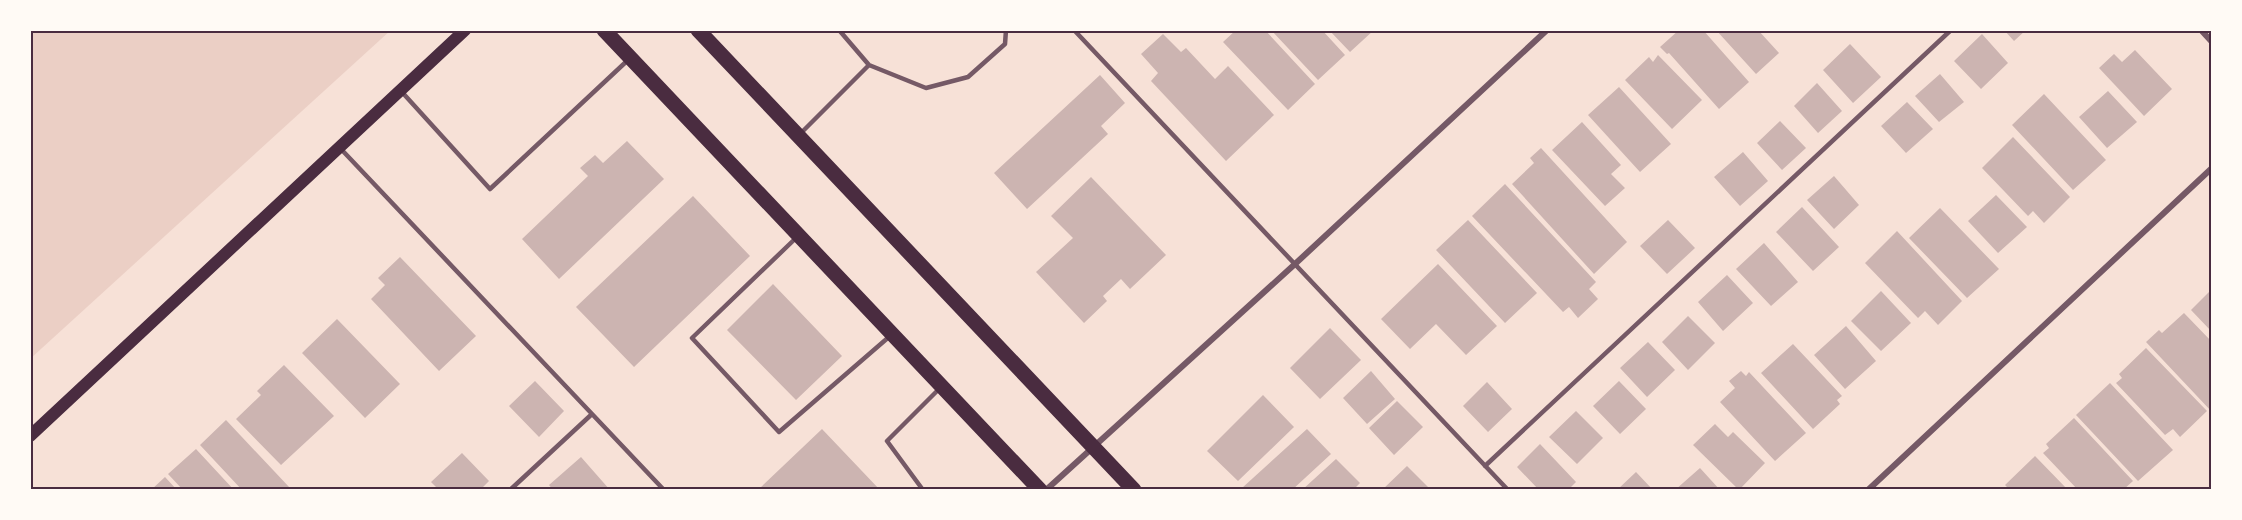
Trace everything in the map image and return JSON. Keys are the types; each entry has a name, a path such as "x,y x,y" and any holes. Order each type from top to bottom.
{"main road":[{"path":"30,436 465,30"},
{"path":"604,30 1040,490"},
{"path":"698,30 1134,490"}],"street":[{"path":"1046,490 1295,264 1546,30"},
{"path":"2201,30 2212,42"},
{"path":"1868,490 2212,168"}],"lane":[{"path":"839,30 869,65 926,88 968,77 1005,44 1006,30"},
{"path":"1074,30 1508,490"},
{"path":"1485,466 1951,30"},
{"path":"401,91 490,189 631,57"},
{"path":"798,135 869,65"},
{"path":"340,148 664,490"},
{"path":"799,235 692,338 779,432 892,334"},
{"path":"923,490 887,441 942,386"},
{"path":"510,490 592,414"}],"shaded area":[{"path":"30,30 391,30 30,359"}],"building":[{"path":"1236,30 1265,30 1315,84 1288,110 1223,42"},
{"path":"1271,30 1322,30 1345,55 1318,80"},
{"path":"1329,30 1374,30 1350,52"},
{"path":"1679,30 1703,30 1749,82 1719,109 1669,53 1667,54 1660,47"},
{"path":"1716,30 1758,30 1779,53 1756,74"},
{"path":"2004,30 2026,30 2014,41"},
{"path":"1163,34 1181,52 1186,48 1215,79 1228,66 1274,115 1226,161 1151,81 1158,73 1141,54"},
{"path":"1982,34 2008,63 1981,89 1954,61"},
{"path":"1850,44 1881,77 1853,103 1823,70"},
{"path":"2135,50 2172,89 2144,116 2099,68 2114,54 2122,62"},
{"path":"1658,55 1702,100 1672,129 1625,80 1649,57 1653,62"},
{"path":"1940,74 1964,102 1939,122 1915,96"},
{"path":"1100,75 1125,103 1101,126 1108,134 1027,209 994,173"},
{"path":"1817,83 1842,111 1818,133 1794,106"},
{"path":"1619,87 1671,144 1640,172 1588,115"},
{"path":"2108,91 2137,122 2107,148 2079,117"},
{"path":"2044,94 2106,160 2073,190 2012,125"},
{"path":"1907,102 1933,129 1906,153 1881,126"},
{"path":"1780,121 1806,148 1782,170 1757,143"},
{"path":"1582,122 1621,165 1611,174 1625,188 1605,206 1552,150"},
{"path":"2013,137 2070,197 2044,223 2033,211 2028,216 1982,168"},
{"path":"627,141 664,179 559,279 522,239 588,176 580,168 595,155 603,163"},
{"path":"1541,148 1627,242 1594,274 1512,184 1534,163 1530,158"},
{"path":"1743,152 1768,181 1740,206 1714,177"},
{"path":"1834,176 1859,205 1834,229 1807,200"},
{"path":"1091,177 1166,255 1130,289 1121,279 1103,296 1107,301 1084,323 1036,272 1073,238 1051,216"},
{"path":"1505,184 1596,282 1589,289 1598,299 1578,318 1569,307 1563,312 1472,216"},
{"path":"1996,195 2027,227 1998,253 1968,221"},
{"path":"693,196 750,256 634,367 576,307"},
{"path":"1802,207 1839,247 1813,271 1776,232"},
{"path":"1940,208 1999,269 1967,298 1909,238"},
{"path":"1468,220 1537,293 1505,323 1436,250"},
{"path":"1668,220 1695,248 1667,274 1640,246"},
{"path":"1897,231 1962,301 1938,325 1925,311 1918,318 1865,263"},
{"path":"1764,243 1798,282 1771,306 1736,269"},
{"path":"400,257 476,336 439,371 371,299 385,285 378,278"},
{"path":"1438,264 1497,326 1466,355 1436,324 1410,349 1381,319"},
{"path":"1727,275 1753,303 1723,331 1698,302"},
{"path":"773,284 842,356 796,400 727,330"},
{"path":"2212,289 2212,332 2191,310"},
{"path":"1881,291 1911,323 1881,351 1851,321"},
{"path":"2184,313 2212,342 2212,412 2146,342 2159,330 2162,333"},
{"path":"1688,316 1715,343 1688,370 1662,342"},
{"path":"337,319 400,384 365,418 302,353"},
{"path":"1846,326 1876,361 1845,389 1814,355"},
{"path":"1330,328 1361,360 1320,399 1290,368"},
{"path":"1648,342 1675,370 1647,397 1620,368"},
{"path":"1793,344 1842,396 1837,400 1840,404 1813,429 1761,373"},
{"path":"2146,348 2207,411 2180,437 2173,429 2165,435 2116,383 2122,378 2119,374"},
{"path":"284,365 334,416 281,465 236,419 261,395 257,391"},
{"path":"1371,371 1395,399 1367,424 1343,398"},
{"path":"1741,371 1746,376 1749,372 1806,433 1775,461 1720,402 1735,388 1729,381"},
{"path":"535,381 564,411 539,437 509,406"},
{"path":"1619,381 1646,409 1620,434 1593,406"},
{"path":"1487,382 1512,409 1488,432 1463,406"},
{"path":"2110,383 2173,450 2138,481 2076,415"},
{"path":"1263,395 1294,427 1238,481 1207,451"},
{"path":"1397,401 1423,427 1394,455 1369,428"},
{"path":"1576,411 1603,438 1577,464 1549,437"},
{"path":"2074,418 2133,481 2123,490 2078,490 2043,453 2049,448 2046,444"},
{"path":"226,420 290,488 288,490 242,490 200,445"},
{"path":"1715,424 1728,437 1733,432 1765,463 1739,490 1693,445"},
{"path":"822,429 880,490 762,490 760,488"},
{"path":"1307,429 1331,454 1292,490 1244,490 1242,488"},
{"path":"1540,444 1576,482 1568,490 1539,490 1517,467"},
{"path":"196,449 234,490 183,490 168,474"},
{"path":"462,453 489,481 480,490 439,490 431,482"},
{"path":"2035,456 2068,490 2010,490 2005,485"},
{"path":"581,457 610,490 553,490 549,485"},
{"path":"1336,459 1360,483 1353,490 1302,490"},
{"path":"1407,466 1431,490 1382,490"},
{"path":"1700,468 1720,490 1675,490"},
{"path":"1636,472 1653,490 1617,490"},
{"path":"165,477 177,490 151,490"}]}
